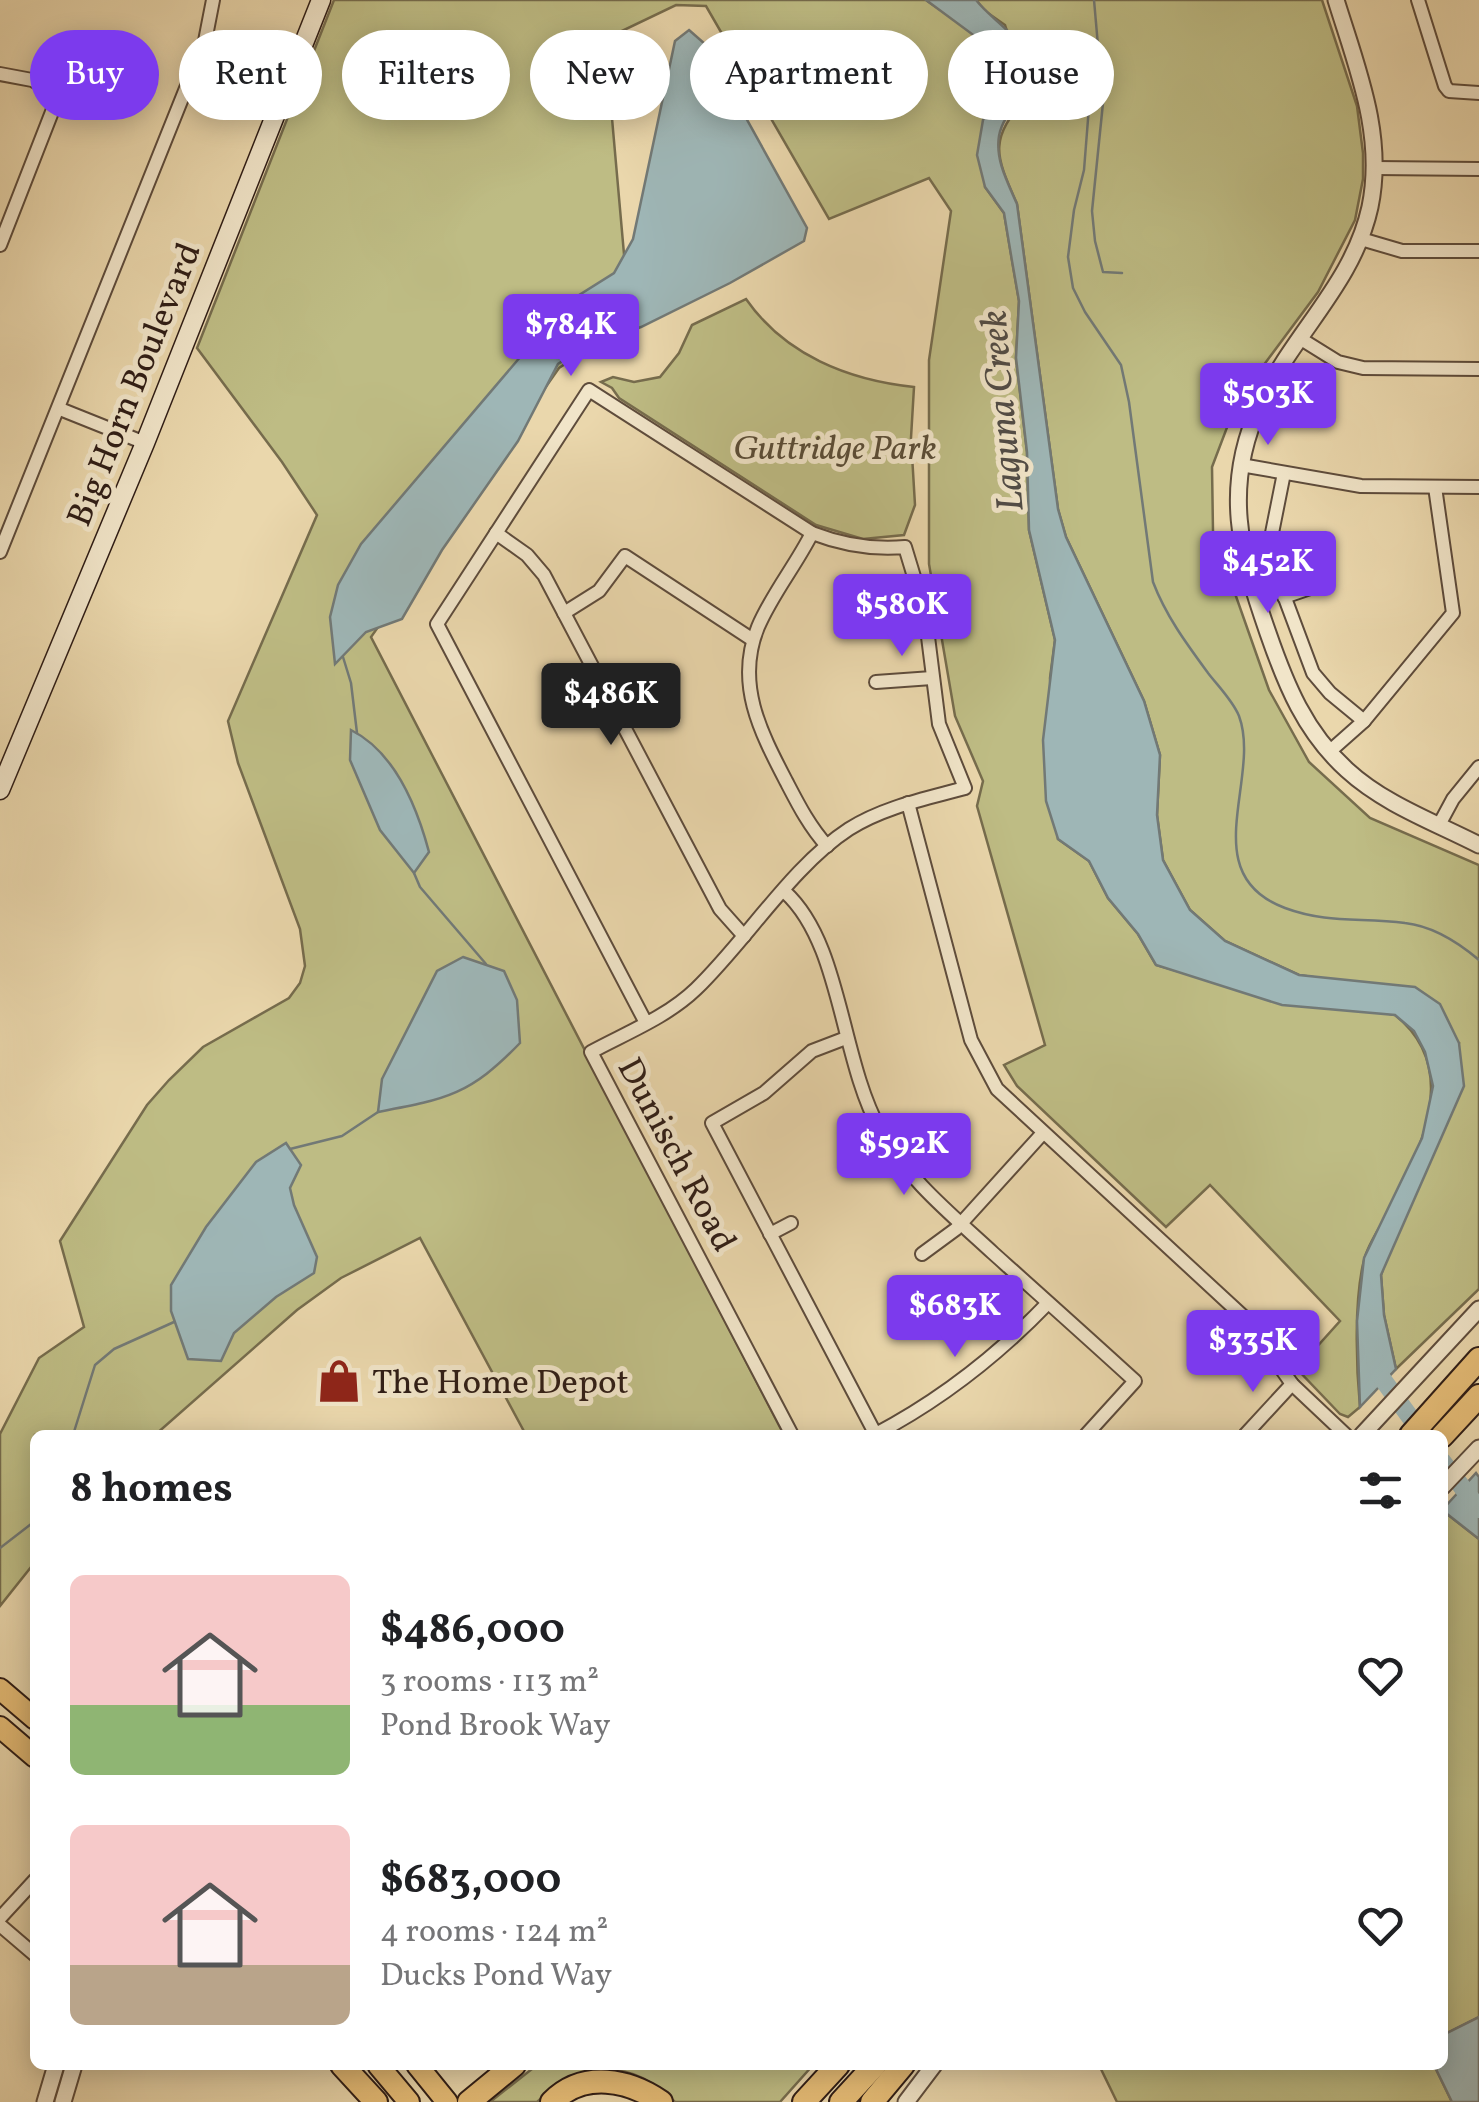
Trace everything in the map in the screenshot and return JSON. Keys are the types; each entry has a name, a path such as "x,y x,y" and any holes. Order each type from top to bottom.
{"highway":[{"path":"1416,1430 1479,1359"},
{"path":"1448,1430 1479,1396"},
{"path":"347,2070 376,2102"},
{"path":"469,2102 508,2070"},
{"path":"804,2102 833,2070"},
{"path":"841,2102 870,2070"},
{"path":"872,2102 899,2070"},
{"path":"552,2102 583,2084 611,2080 638,2086 662,2102"}],"main road":[{"name":"Big Horn Boulevard","path":"0,790 145,443 321,0"},
{"path":"0,1689 30,1715"},
{"path":"0,1726 30,1753"},
{"path":"382,2070 409,2102"},
{"path":"421,2070 447,2102"}],"street":[{"path":"0,552 205,41 213,0"},
{"path":"1336,0 1372,124 1374,168 1370,206 1361,239 1342,279 1261,402 1241,465 1238,518 1250,583 1298,710 1330,752 1366,786 1479,844"},
{"path":"1418,0 1445,86 1449,91 1479,93"},
{"path":"0,74 32,80 59,94 0,245"},
{"path":"1374,168 1479,169"},
{"path":"1361,239 1402,250 1479,251"},
{"path":"1301,340 1338,362 1363,368 1479,369"},
{"path":"646,1023 437,624 589,390 812,533 848,545 904,546 925,612 932,678 876,682"},
{"path":"60,409 145,443"},
{"path":"1241,465 1350,485 1479,487"},
{"path":"1284,473 1272,547 1284,597 1313,672 1330,693 1364,721"},
{"path":"1330,752 1364,721 1453,613 1435,487"},
{"path":"496,533 536,564 720,909 744,936"},
{"path":"812,533 765,612 748,672 753,714 806,820 827,846"},
{"path":"564,613 599,591 624,556 754,640"},
{"path":"1284,597 1320,584"},
{"name":"Dunisch Road","path":"789,1430 591,1052 679,1004 827,846 865,820 964,788 940,724 932,678"},
{"path":"1439,825 1453,799 1479,768"},
{"path":"908,803 979,1059 1010,1104 1247,1320 1292,1384 1341,1430"},
{"path":"784,892 804,910 820,940 858,1082 881,1132 913,1176 1135,1381 1091,1430"},
{"path":"846,1038 812,1051 764,1093 712,1123 872,1430"},
{"path":"922,1254 961,1223 1042,1134"},
{"path":"770,1234 791,1223"},
{"path":"883,1430 965,1380 1048,1303"},
{"path":"1366,1430 1479,1309"},
{"path":"1250,1430 1292,1384"},
{"path":"1448,1482 1479,1448"},
{"path":"30,1886 0,1922 30,1950"},
{"path":"44,2102 54,2070"},
{"path":"60,2100 63,2070"},
{"path":"60,2100 72,2070"},
{"path":"906,2102 930,2070"},
{"path":"49,2085 60,2100"}],"green space":[{"path":"334,0 926,0 971,30 948,30 948,120 992,120 985,187 1004,213 1019,301 1016,358 1027,452 1029,530 1055,640 1050,678 1058,839 1089,861 1108,898 1138,934 1156,965 1205,979 1395,1015 1415,1036 1427,1059 1431,1084 1423,1136 1364,1260 1357,1313 1360,1407 1348,1417 1340,1414 1297,1369 1340,1321 1210,1185 1166,1227 1017,1086 1004,1065 1045,1045 977,806 983,781 955,716 929,564 929,360 951,211 929,178 829,219 772,120 928,120 928,30 720,30 706,6 676,5 624,30 530,30 530,120 612,120 630,322 559,368 371,637 781,1430 523,1430 420,1238 341,1278 297,1310 161,1430 30,1430 30,1568 0,1606 0,1434 39,1358 84,1327 60,1241 147,1105 169,1080 203,1047 289,998 300,983 305,966 300,929 238,763 228,721 317,515 197,348 287,120 322,120 322,30"},
{"path":"976,0 1322,0 1357,106 1363,179 1355,220 1318,292 1237,401 1212,467 1213,531 1269,690 1309,762 1370,818 1479,865 1479,1289 1396,1369 1384,1315 1381,1275 1459,1043 1353,983 1299,975 1225,941 1190,910 1163,860 1157,815 1160,755 1144,701 1066,537 1058,509 1017,204 999,147 1009,120 1114,120 1114,30 1007,30"},
{"name":"Guttridge Park","path":"746,299 779,335 820,361 865,378 914,387 911,438 915,505 904,535 863,539 816,525 619,398 601,382 613,377 634,382 660,377 679,353 692,325"},
{"path":"1448,1515 1479,1539 1479,2017 1448,2032"},
{"path":"531,2070 606,2070 571,2078 537,2102 490,2102"},
{"path":"606,2070 809,2070 780,2102 675,2102 658,2087 623,2071"},
{"path":"1101,2070 1436,2070 1452,2102 1117,2102"}],"water":[{"path":"926,0 976,0 1006,30 967,30"},
{"path":"690,31 690,120 747,120 807,228 804,241 730,283 641,327 587,346 558,364 518,441 442,550 402,619 366,632 335,664 330,617 338,585 361,544 527,349 576,297 614,273 633,239 658,120 670,120 670,65 675,41"},
{"path":"983,120 1005,120 999,136 999,154 1017,204 1058,509 1066,537 1144,701 1160,755 1157,815 1163,860 1190,910 1225,941 1299,975 1415,987 1440,1004 1459,1043 1464,1086 1381,1275 1384,1315 1396,1369 1360,1407 1357,1321 1364,1258 1422,1138 1433,1086 1425,1052 1414,1031 1395,1015 1282,1005 1156,965 1138,934 1108,898 1089,861 1058,839 1046,801 1043,740 1055,640 1029,530 1027,452 1016,358 1019,301 1004,213 985,187 977,155"},
{"path":"351,730 380,752 411,799 429,852 414,873 380,830 350,760"},
{"path":"463,957 504,971 517,1000 520,1043 486,1074 456,1092 378,1112 382,1079 437,971"},
{"path":"286,1143 301,1165 290,1188 317,1257 314,1273 276,1297 234,1333 221,1361 188,1359 171,1311 171,1285 206,1227 256,1162"},
{"path":"1476,1473 1479,1539 1448,1515 1448,1503"},
{"path":"1479,2017 1479,2102 1452,2102 1436,2070 1448,2070 1448,2032"}],"waterway":[{"name":"Laguna Creek","path":"1094,0 1103,103 1092,211 1095,241 1103,272 1122,273"},
{"name":"Laguna Creek","path":"1088,120 1084,170 1068,257 1073,288 1121,365 1153,582 1177,629 1239,716 1244,741 1236,822 1243,872 1258,893 1285,908 1331,918 1415,925 1445,936 1479,960"},
{"path":"343,657 351,683 357,733"},
{"path":"414,873 420,887 486,964"},
{"path":"290,1149 342,1136 378,1112"},
{"path":"75,1430 95,1365 114,1349 174,1322"},
{"name":"Laguna Creek","path":"1375,1360 1381,1377 1419,1430"},
{"name":"Laguna Creek","path":"1448,1469 1479,1509"},
{"path":"0,1548 30,1525"}],"place":[{"name":"The Home Depot","path":"339,1381"}]}
